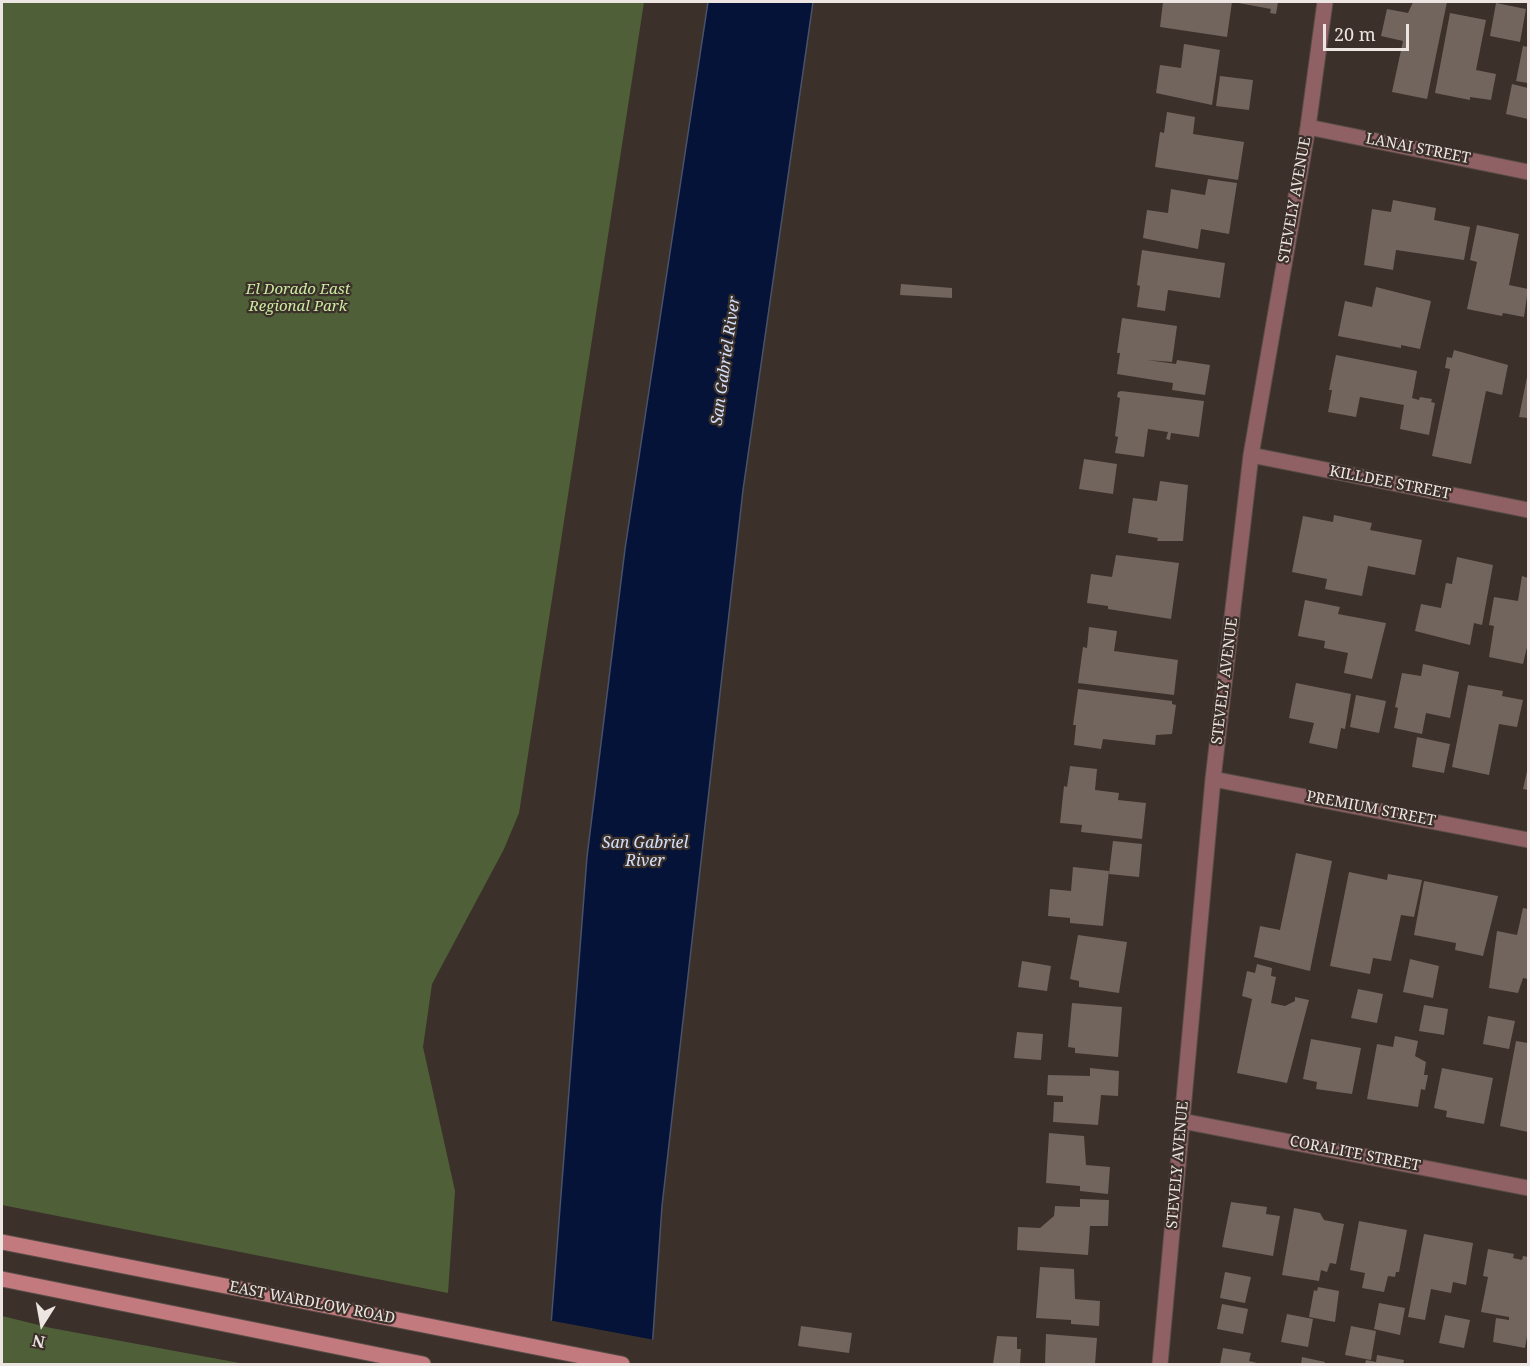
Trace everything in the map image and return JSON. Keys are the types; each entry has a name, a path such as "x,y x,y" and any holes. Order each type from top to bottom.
{"main road":[{"name":"EAST WARDLOW ROAD","path":"2,1242 622,1365"},
{"path":"2,1280 423,1365"}],"street":[{"name":"STEVELY AVENUE","path":"1160,1365 1213,779 1251,455 1308,127 1324,2"},
{"name":"LANAI STREET","path":"1308,127 1528,172"},
{"name":"KILLDEE STREET","path":"1251,455 1528,510"},
{"name":"PREMIUM STREET","path":"1213,779 1528,840"},
{"name":"CORALITE STREET","path":"1182,1121 1528,1188"}],"green space":[{"name":"El Dorado East Regional Park","path":"2,2 644,2 519,813 504,849 432,984 423,1047 455,1191 448,1293 2,1205"},
{"path":"2,1316 51,1328 245,1364 2,1364"}],"water":[{"name":"San Gabriel River","path":"708,2 813,2 743,490 662,1206 651,1364 548,1364 587,857 625,549"}],"pier":[{"path":"548,1320 655,1340 654,1364 545,1364"}],"building":[{"path":"1163,2 1232,2 1227,37 1160,27"},
{"path":"1233,2 1278,2 1276,14 1270,13 1271,9"},
{"path":"1413,2 1447,2 1427,99 1392,92 1403,41 1381,36 1387,9 1408,13"},
{"path":"1496,3 1526,9 1520,42 1490,36"},
{"path":"1450,13 1486,20 1476,70 1496,74 1491,100 1470,97 1470,100 1435,93"},
{"path":"1184,44 1220,50 1212,105 1156,93 1160,65 1181,68"},
{"path":"1523,46 1528,47 1528,83 1516,81"},
{"path":"1220,76 1253,80 1249,110 1216,106"},
{"path":"1512,84 1528,88 1528,119 1506,114"},
{"path":"1167,112 1195,117 1193,134 1244,142 1238,180 1155,167 1160,132 1164,133"},
{"path":"1208,179 1237,183 1229,234 1201,229 1198,249 1143,238 1147,210 1168,213 1171,189 1205,195"},
{"path":"1393,200 1436,208 1434,220 1470,227 1464,260 1396,250 1393,270 1364,265 1372,209 1391,212"},
{"path":"1477,225 1519,234 1509,285 1528,289 1524,317 1503,313 1502,316 1467,309 1477,262 1470,260"},
{"path":"1142,250 1225,263 1220,298 1168,290 1165,311 1137,307 1140,286 1137,285"},
{"path":"901,284 952,288 952,298 900,295"},
{"path":"1376,287 1431,301 1420,349 1401,345 1401,348 1338,336 1345,301 1372,307"},
{"path":"1122,318 1177,326 1172,362 1147,360 1176,364 1177,360 1210,365 1205,395 1172,390 1173,383 1117,374 1120,353 1117,353"},
{"path":"1454,350 1508,365 1502,395 1486,391 1471,464 1432,456 1450,369 1445,368 1447,357 1452,358"},
{"path":"1336,355 1417,371 1412,398 1432,399 1431,402 1435,403 1429,435 1400,429 1404,405 1360,397 1356,417 1328,412 1332,390 1329,390"},
{"path":"1528,377 1528,418 1519,417"},
{"path":"1118,392 1204,401 1199,437 1171,433 1170,440 1166,439 1168,432 1148,429 1144,457 1115,453 1120,398 1117,397"},
{"path":"1084,459 1117,464 1113,494 1079,489"},
{"path":"1160,481 1188,485 1183,541 1157,541 1158,538 1128,533 1133,498 1157,501"},
{"path":"1334,515 1372,523 1370,530 1422,540 1415,575 1368,566 1362,596 1325,589 1327,579 1292,572 1303,516 1333,522"},
{"path":"1116,555 1179,563 1171,619 1108,609 1108,606 1087,603 1091,574 1112,577"},
{"path":"1457,557 1493,565 1482,625 1474,623 1470,645 1415,631 1421,604 1441,608 1446,583 1452,584"},
{"path":"1522,576 1528,578 1528,643 1523,664 1489,657 1494,626 1489,625 1494,597 1518,601"},
{"path":"1305,600 1340,607 1338,614 1386,623 1372,679 1344,673 1348,653 1324,648 1325,641 1298,636"},
{"path":"1089,627 1117,631 1114,651 1178,660 1174,695 1078,683 1083,647 1087,648"},
{"path":"1423,664 1459,672 1450,718 1426,713 1422,734 1394,728 1398,708 1395,707 1402,673 1421,676"},
{"path":"1296,683 1351,694 1345,729 1341,728 1337,749 1309,743 1314,723 1289,718"},
{"path":"1468,685 1503,691 1502,696 1523,700 1517,727 1499,724 1489,775 1452,767"},
{"path":"1078,689 1172,701 1172,704 1176,705 1172,734 1156,735 1155,745 1103,739 1101,749 1074,745 1076,725 1073,725"},
{"path":"1356,695 1386,701 1379,733 1350,727"},
{"path":"1417,737 1450,744 1444,773 1412,767"},
{"path":"1070,766 1097,769 1095,790 1119,793 1118,800 1146,803 1142,839 1081,832 1082,825 1060,823 1064,786 1067,787"},
{"path":"1528,767 1528,790 1523,789"},
{"path":"1113,841 1142,844 1139,877 1109,874"},
{"path":"1296,853 1332,861 1310,971 1254,957 1260,926 1280,930"},
{"path":"1073,867 1109,871 1103,926 1070,923 1070,918 1048,916 1050,889 1071,891"},
{"path":"1349,872 1387,880 1388,874 1422,880 1414,917 1401,915 1391,961 1373,958 1370,974 1330,966"},
{"path":"1424,881 1498,896 1483,956 1455,950 1456,943 1414,935"},
{"path":"1523,908 1528,909 1528,979 1523,978 1518,993 1489,988 1497,931 1517,935"},
{"path":"1078,935 1127,942 1119,993 1079,987 1079,981 1070,979"},
{"path":"1410,959 1439,966 1433,998 1403,992"},
{"path":"1022,961 1051,966 1047,991 1018,987"},
{"path":"1257,964 1272,968 1271,976 1276,977 1271,1003 1285,1006 1295,1001 1295,997 1309,1000 1287,1083 1237,1073 1252,999 1242,996 1247,971 1255,973"},
{"path":"1358,989 1383,994 1377,1023 1351,1018"},
{"path":"1072,1003 1122,1007 1118,1057 1075,1053 1075,1048 1068,1047"},
{"path":"1424,1005 1448,1009 1444,1035 1419,1031"},
{"path":"1488,1016 1515,1021 1509,1049 1483,1044"},
{"path":"1017,1032 1043,1034 1041,1060 1014,1058"},
{"path":"1395,1036 1418,1041 1415,1056 1426,1062 1424,1075 1428,1075 1425,1090 1421,1089 1418,1107 1367,1099 1377,1044 1393,1047"},
{"path":"1311,1039 1361,1048 1352,1094 1316,1089 1317,1082 1303,1079"},
{"path":"1516,1041 1528,1043 1528,1132 1500,1126"},
{"path":"1090,1068 1119,1071 1118,1096 1101,1095 1098,1125 1053,1122 1054,1102 1063,1102 1063,1096 1047,1095 1048,1075 1090,1076"},
{"path":"1442,1068 1493,1078 1484,1124 1446,1117 1447,1111 1434,1108"},
{"path":"1049,1133 1084,1136 1086,1165 1110,1167 1108,1194 1080,1191 1080,1186 1046,1183"},
{"path":"1080,1199 1109,1200 1108,1226 1090,1226 1088,1255 1017,1250 1018,1227 1040,1228 1054,1216 1055,1206 1080,1207"},
{"path":"1231,1202 1267,1207 1266,1214 1280,1216 1273,1256 1222,1247"},
{"path":"1294,1208 1320,1213 1324,1220 1344,1224 1336,1264 1330,1263 1327,1272 1321,1270 1319,1281 1282,1275"},
{"path":"1359,1221 1407,1230 1399,1272 1396,1272 1395,1277 1388,1276 1384,1292 1362,1288 1365,1273 1350,1270"},
{"path":"1424,1234 1473,1243 1466,1285 1453,1282 1451,1293 1431,1289 1425,1320 1408,1317"},
{"path":"1488,1249 1514,1254 1513,1258 1522,1260 1523,1256 1528,1257 1528,1330 1525,1348 1493,1342 1496,1318 1509,1320 1509,1317 1481,1312 1488,1277 1483,1276"},
{"path":"1040,1267 1074,1269 1075,1299 1100,1301 1099,1326 1071,1324 1071,1320 1036,1318"},
{"path":"1225,1272 1251,1277 1245,1303 1220,1298"},
{"path":"1318,1287 1339,1291 1335,1322 1309,1317 1314,1290 1317,1291"},
{"path":"1379,1303 1405,1308 1400,1335 1374,1329"},
{"path":"1222,1304 1248,1309 1243,1334 1217,1329"},
{"path":"1287,1314 1313,1319 1308,1347 1281,1342"},
{"path":"1445,1315 1470,1320 1464,1348 1439,1343"},
{"path":"801,1326 852,1333 849,1353 798,1346"},
{"path":"1351,1326 1376,1331 1371,1360 1345,1355"},
{"path":"1046,1334 1097,1338 1095,1364 1045,1364"},
{"path":"997,1336 1017,1337 1017,1349 1021,1349 1020,1364 993,1364"},
{"path":"1223,1348 1251,1353 1249,1361 1261,1364 1220,1364"},
{"path":"1377,1355 1404,1360 1403,1364 1365,1364 1366,1360 1376,1362"},
{"path":"1302,1357 1325,1362 1324,1364 1301,1364"}]}
